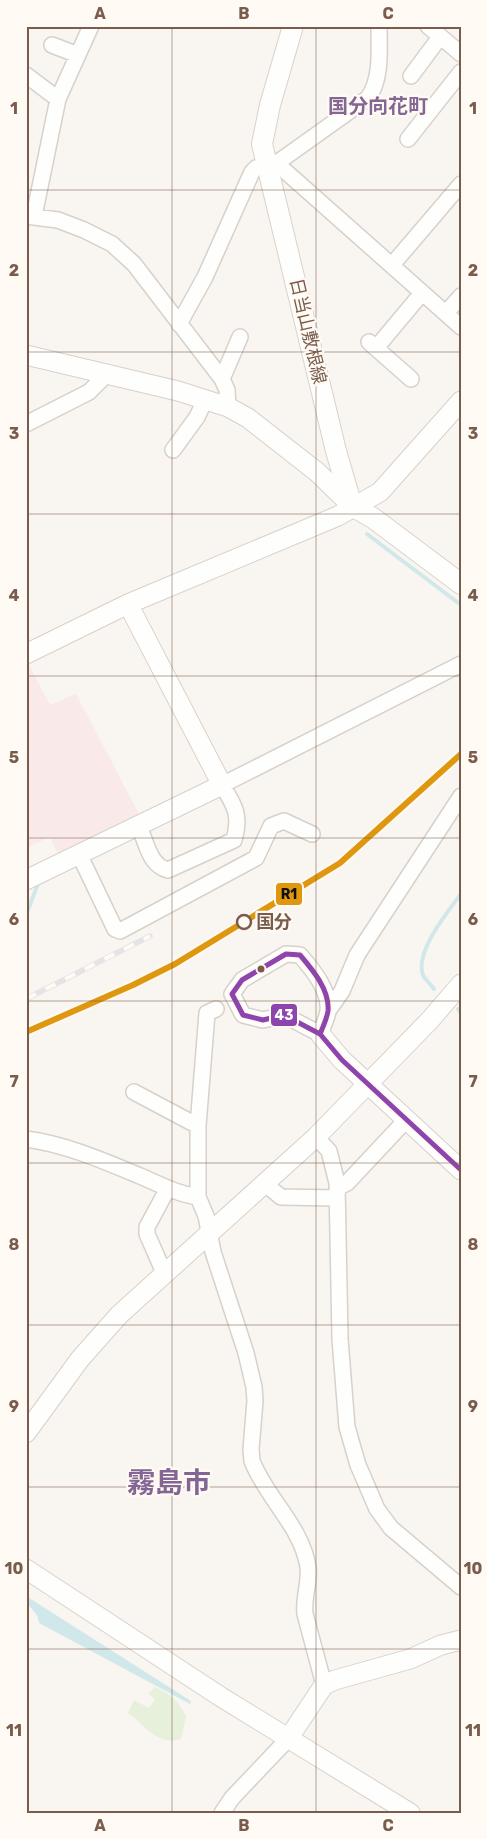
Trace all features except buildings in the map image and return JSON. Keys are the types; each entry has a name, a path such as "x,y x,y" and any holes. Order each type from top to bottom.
{"main road":[{"name":"日当山敷根線","path":"293,26 270,105 262,144 336,451 352,506"},
{"path":"352,506 373,518 461,584"}],"street":[{"path":"91,26 58,99 30,216 68,223 112,244 134,264 222,379 227,390 228,407"},
{"path":"180,324 205,277 252,172 266,165 274,165 368,98 374,87 379,58 379,26"},
{"path":"428,26 461,54"},
{"path":"411,76 440,37"},
{"path":"52,45 78,55"},
{"path":"408,139 461,72"},
{"path":"26,75 58,99"},
{"path":"266,165 284,170 461,327"},
{"path":"392,265 461,184"},
{"path":"412,379 373,345 422,293"},
{"path":"446,313 461,296"},
{"path":"222,379 240,337"},
{"path":"26,354 228,407 248,418 317,472 352,506"},
{"path":"26,424 89,392 108,374"},
{"path":"173,450 197,418 205,400"},
{"path":"26,654 128,604 338,516 352,506 380,492 461,401"},
{"path":"128,604 222,785 236,807 238,825 234,840 218,849 168,870 161,868 152,859 138,825"},
{"path":"26,880 222,785 461,664"},
{"path":"320,1034 328,1011 342,991 357,955 461,796"},
{"path":"79,854 115,929 120,931 256,858 271,826 284,821 312,834"},
{"path":"328,1011 325,993 312,969 300,955 286,954 242,980 232,994 243,1015 263,1020 284,1015 320,1034 342,1060 461,1170"},
{"path":"26,1434 80,1359 118,1315 165,1275 316,1137 369,1084 461,984"},
{"path":"216,1009 207,1013 205,1025 206,1052 198,1126 198,1197 206,1216 213,1252 246,1353 254,1387 252,1462 303,1549 308,1569 303,1601 304,1614 324,1685"},
{"path":"134,1092 198,1126"},
{"path":"265,1184 281,1197 336,1193 407,1119"},
{"path":"316,1137 329,1151 336,1193 340,1261 340,1339 347,1426 358,1465 377,1509 391,1528 461,1587"},
{"path":"26,1139 39,1141 110,1164 168,1188 198,1197"},
{"path":"165,1275 148,1234 147,1227 168,1188"},
{"path":"26,1569 288,1739 410,1813"},
{"path":"222,1813 232,1798 288,1739 324,1685 335,1680 410,1659 441,1645 461,1640"}],"shaded area":[{"path":"29,665 50,705 76,694 140,816 59,856 50,837 26,848 26,666"}],"green space":[{"path":"155,1687 174,1698 186,1716 181,1739 165,1740 158,1737 128,1713 134,1700 149,1708 155,1699 148,1694"}],"water":[{"path":"26,1596 191,1701 190,1704 39,1623 37,1615 26,1602"}],"waterway":[{"path":"367,534 461,605"},
{"path":"26,915 38,884"},
{"path":"434,989 424,977 422,968 423,957 433,934 461,894"},
{"path":"458,1009 461,1013"}],"railway":[{"path":"26,999 150,936"}],"transit line":[{"name":"R1","path":"26,1032 133,985 175,964 340,863 461,754"},
{"name":"43","path":"320,1034 328,1011 326,995 319,980 300,955 286,954 242,980 232,994 243,1015 263,1020 284,1015 320,1034 342,1060 461,1170"}],"place":[{"name":"国分","path":"244,922"}],"district":[{"name":"国分向花町","path":"378,106"},
{"name":"霧島市","path":"169,1482"}]}
